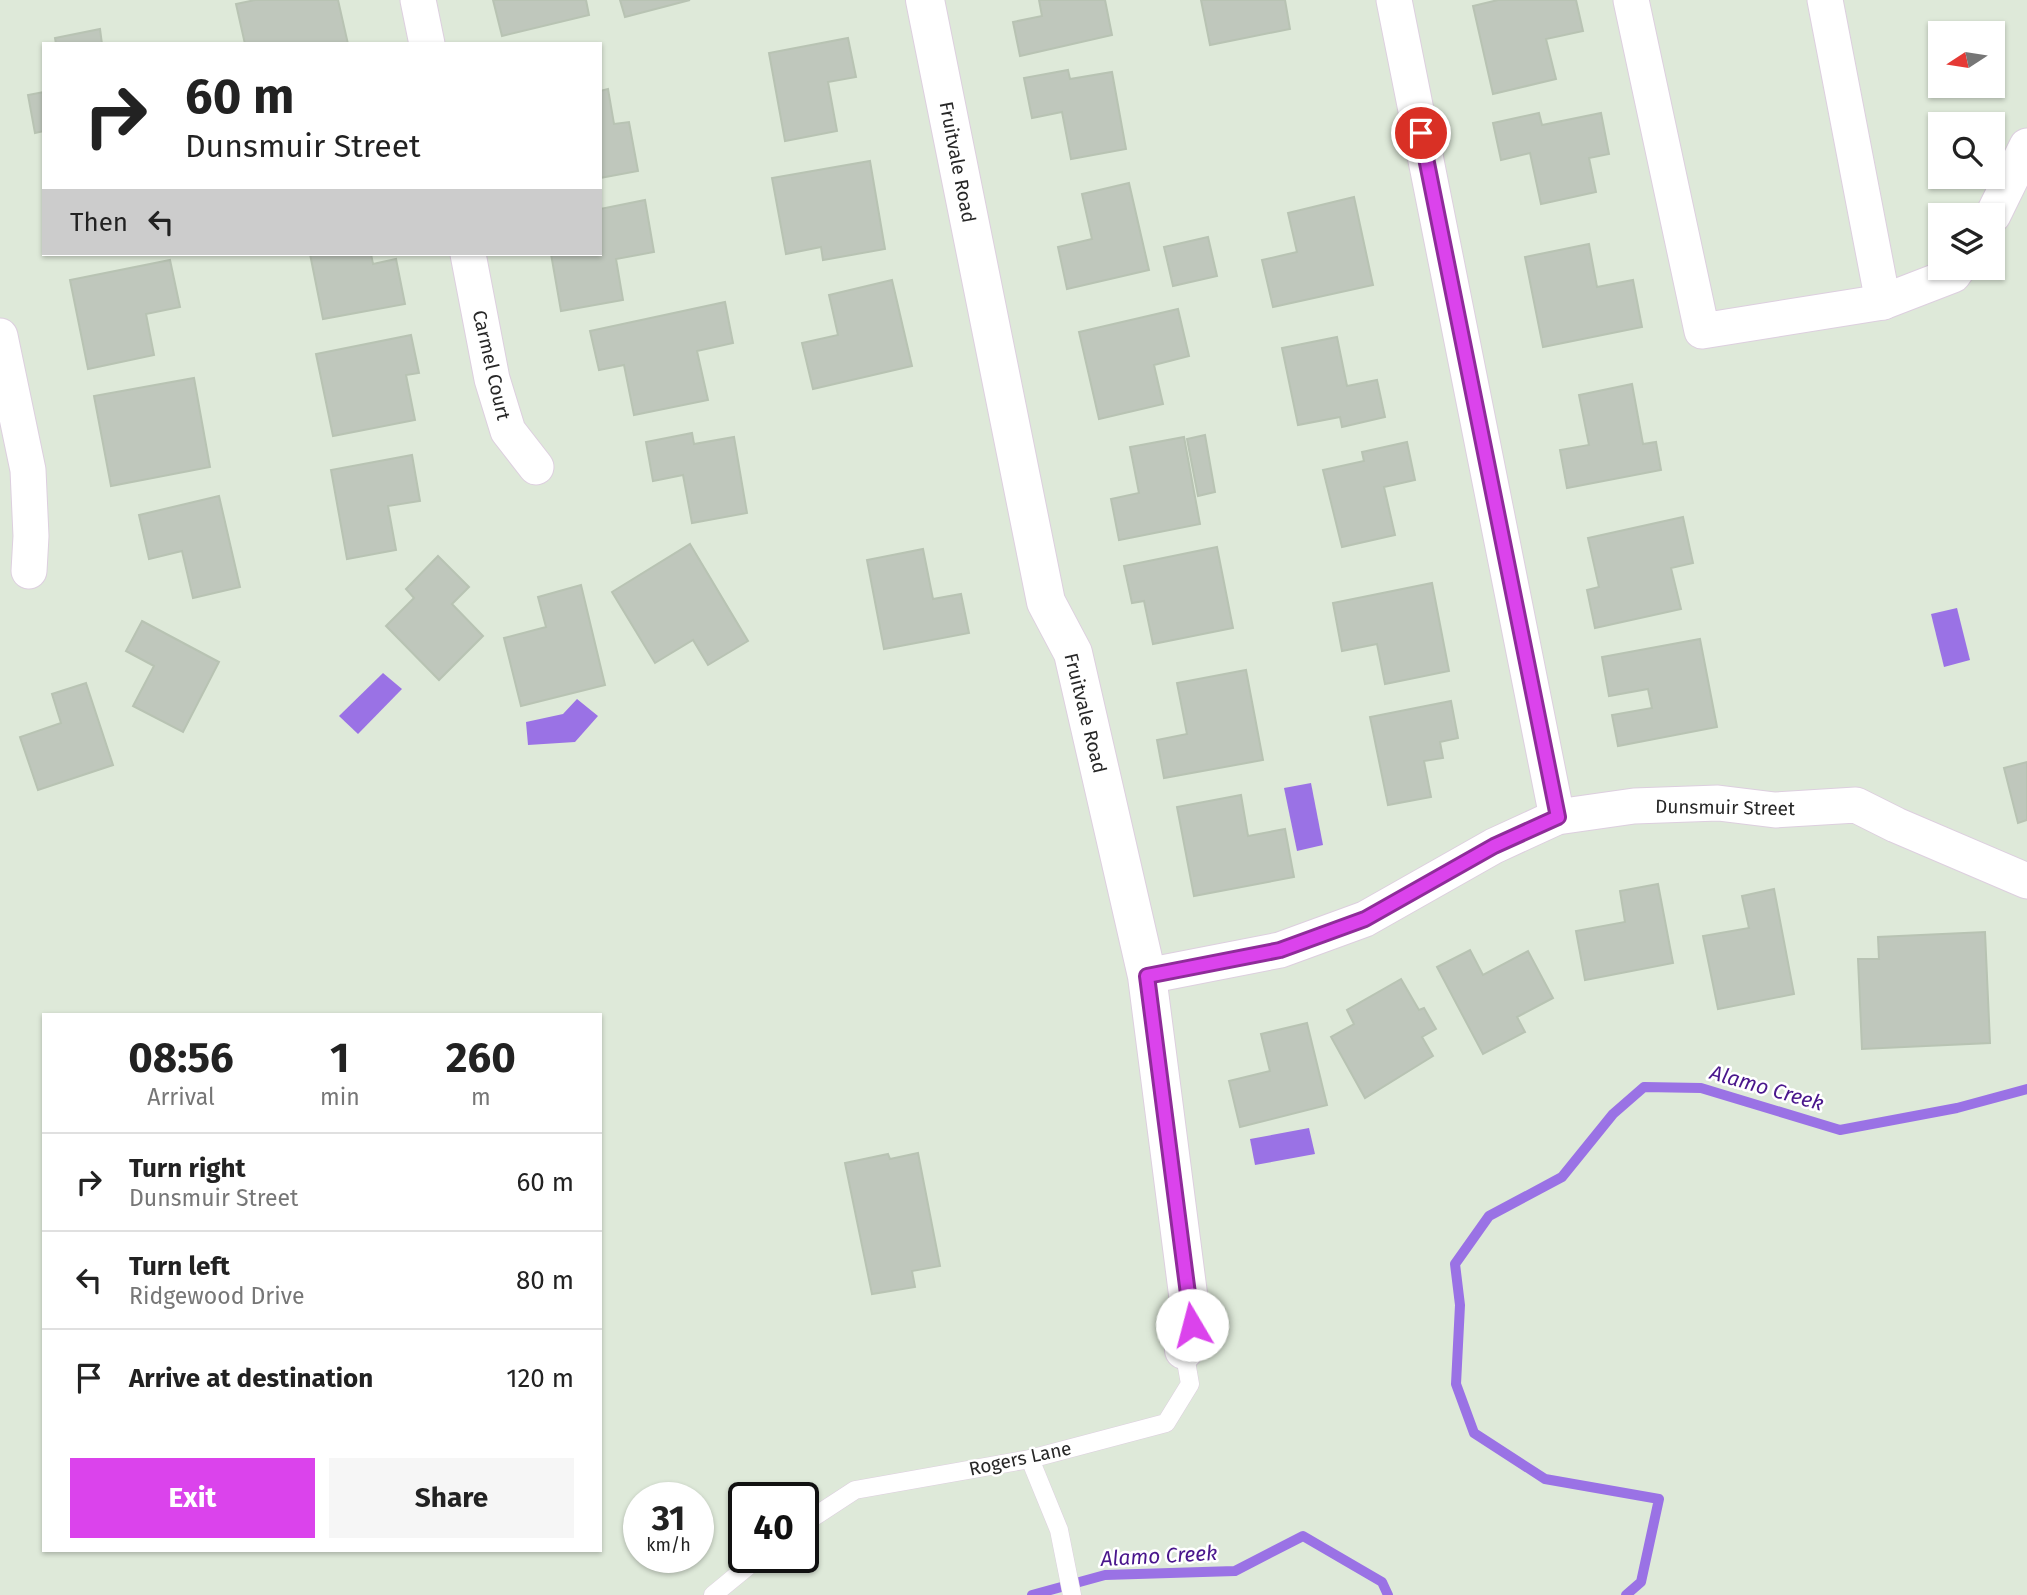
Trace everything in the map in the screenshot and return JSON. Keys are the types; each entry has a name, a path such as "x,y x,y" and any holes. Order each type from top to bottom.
{"street":[{"path":"418,0 427,42"},
{"name":"Fruitvale Road","path":"925,0 1046,602 1073,653 1147,976 1192,1325 1184,1350"},
{"path":"1394,0 1558,817"},
{"path":"1631,0 1702,331 1883,302 1935,280"},
{"path":"1825,0 1883,302"},
{"path":"1999,203 2027,146"},
{"name":"Carmel Court","path":"468,256 492,379 508,431 536,467"},
{"path":"0,336 28,470 31,537 29,571"},
{"name":"Dunsmuir Street","path":"1147,976 1280,950 1365,919 1494,846 1558,817 1634,806 1718,803 1775,810 1856,805 2027,881"}],"lane":[{"name":"Rogers Lane","path":"819,1514 855,1490 1030,1458 1166,1423 1190,1384 1184,1350"},
{"path":"1030,1458 1059,1530 1072,1595"},
{"path":"713,1595 740,1573"}],"shaded area":[{"path":"1957,608 1970,660 1944,667 1931,614"},
{"path":"383,673 402,689 358,734 339,716"},
{"path":"577,699 598,716 575,742 528,745 526,722 563,714"},
{"path":"1311,783 1323,845 1297,851 1284,788"},
{"path":"1309,1128 1315,1154 1255,1165 1250,1139"}],"building":[{"path":"255,0 338,0 348,42 245,42 236,4"},
{"path":"493,0 586,0 589,15 502,36"},
{"path":"620,0 690,0 625,17"},
{"path":"1039,0 1105,0 1112,35 1020,56 1013,22 1042,16"},
{"path":"1201,0 1285,0 1290,29 1210,45"},
{"path":"1498,0 1576,0 1583,31 1546,39 1556,79 1493,94 1473,6"},
{"path":"100,29 102,42 56,42 55,38"},
{"path":"848,38 856,77 828,82 837,131 785,141 769,53"},
{"path":"1068,70 1070,79 1112,72 1126,149 1071,159 1062,112 1032,118 1024,78"},
{"path":"608,89 614,124 629,122 638,171 602,178 602,90"},
{"path":"42,92 42,131 35,133 28,95"},
{"path":"1539,113 1542,125 1601,113 1609,154 1589,158 1596,192 1541,204 1530,153 1501,160 1493,123"},
{"path":"870,161 885,249 823,260 821,247 786,254 772,178"},
{"path":"1129,183 1149,270 1067,289 1058,247 1092,239 1082,194"},
{"path":"1354,197 1373,285 1273,307 1262,260 1297,252 1288,213"},
{"path":"645,200 654,252 616,259 623,300 561,311 551,256 602,256 602,209"},
{"path":"1208,237 1217,276 1173,286 1164,247"},
{"path":"1589,244 1597,287 1633,280 1642,327 1543,347 1525,257"},
{"path":"310,256 371,256 373,264 396,259 405,304 323,319"},
{"path":"170,260 180,307 146,314 154,355 88,369 70,280"},
{"path":"892,280 912,366 813,389 802,343 838,335 829,295"},
{"path":"725,302 733,343 697,351 708,400 634,415 624,365 599,370 590,331"},
{"path":"1178,309 1189,356 1154,365 1163,404 1099,419 1079,332"},
{"path":"411,335 419,373 406,375 415,420 333,436 316,354"},
{"path":"1337,337 1347,386 1377,380 1385,417 1342,427 1340,417 1298,425 1282,348"},
{"path":"194,378 210,467 111,486 94,396"},
{"path":"1632,384 1643,444 1656,442 1661,470 1567,488 1560,450 1589,445 1579,395"},
{"path":"692,433 694,444 734,437 747,513 692,523 683,475 653,481 646,442"},
{"path":"1205,435 1215,492 1198,496 1187,439"},
{"path":"1184,437 1200,524 1119,540 1111,499 1139,493 1130,447"},
{"path":"1407,442 1415,480 1384,487 1395,535 1342,547 1323,470 1364,461 1362,452"},
{"path":"412,455 420,501 388,506 396,550 347,559 331,470"},
{"path":"219,496 240,587 193,598 182,551 149,559 139,515"},
{"path":"1683,517 1693,563 1671,568 1681,609 1595,628 1587,590 1599,587 1588,538"},
{"path":"690,544 748,641 708,665 693,640 655,663 612,592"},
{"path":"1217,547 1233,628 1153,644 1144,601 1132,603 1124,566"},
{"path":"923,549 933,599 961,594 969,633 884,649 867,560"},
{"path":"438,556 469,587 452,604 483,636 439,680 386,626 414,598 406,589"},
{"path":"1432,583 1449,671 1385,684 1377,644 1342,651 1333,603"},
{"path":"581,585 605,685 521,706 504,638 546,627 538,597"},
{"path":"142,621 219,662 183,732 133,706 154,666 126,651"},
{"path":"1700,639 1717,727 1618,746 1612,715 1652,708 1648,689 1609,696 1602,657"},
{"path":"1246,670 1263,760 1164,778 1157,740 1187,734 1177,683"},
{"path":"86,683 113,765 38,790 20,737 61,723 52,694"},
{"path":"1451,701 1458,738 1440,742 1443,758 1424,761 1431,797 1388,805 1370,717"},
{"path":"2027,762 2027,820 2018,823 2004,768"},
{"path":"1241,795 1248,836 1285,829 1294,877 1194,896 1177,807"},
{"path":"1658,884 1673,963 1585,980 1576,931 1625,922 1620,891"},
{"path":"1774,889 1794,994 1718,1009 1703,936 1749,928 1742,896"},
{"path":"1985,932 1990,1043 1862,1049 1858,959 1879,959 1878,937"},
{"path":"1470,950 1483,975 1528,951 1553,998 1517,1017 1525,1032 1483,1054 1437,967"},
{"path":"1401,979 1419,1010 1424,1008 1436,1029 1422,1037 1433,1056 1365,1098 1331,1037 1354,1024 1347,1010"},
{"path":"1307,1023 1327,1105 1240,1127 1229,1081 1270,1071 1261,1034"},
{"path":"918,1153 940,1266 912,1271 915,1287 872,1294 845,1163 888,1154 890,1159"}],"waterway":[{"name":"Alamo Creek","path":"1626,1595 1641,1582 1659,1499 1545,1479 1474,1433 1456,1384 1460,1305 1455,1264 1489,1216 1562,1177 1613,1114 1644,1087 1701,1088 1840,1130 1957,1108 2027,1089"},
{"name":"Alamo Creek","path":"1032,1595 1105,1575 1235,1571 1303,1536 1382,1582 1388,1595"}],"route":[{"path":"1192,1325 1147,976 1280,950 1365,919 1494,846 1558,817 1421,133"}]}
